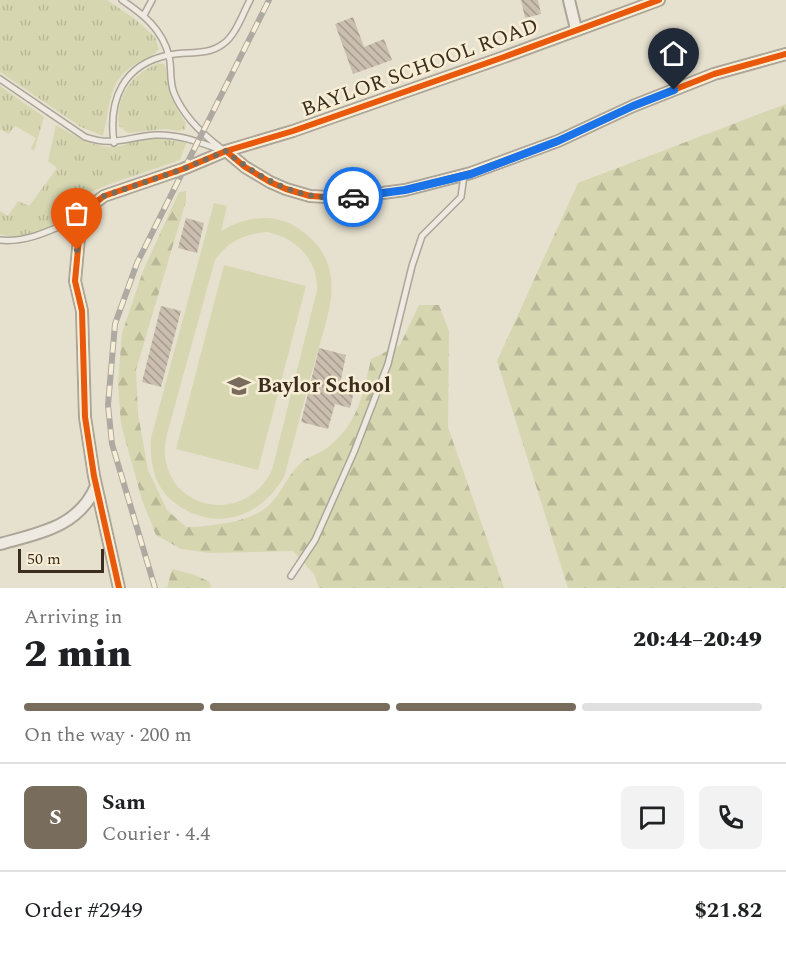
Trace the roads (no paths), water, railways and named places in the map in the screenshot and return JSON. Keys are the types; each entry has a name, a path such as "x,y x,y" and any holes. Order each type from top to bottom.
{"street":[{"path":"569,0 576,29"},
{"name":"BAYLOR SCHOOL ROAD","path":"81,217 104,196 183,169 226,151 293,131 659,0"},
{"path":"226,151 245,167 270,182 310,196 346,198 405,190 464,175 558,141 633,106 714,74 786,54"},
{"path":"81,217 75,281 82,311 85,417 96,486 119,588"},
{"path":"0,544 53,528 76,516 92,496 96,486"}],"lane":[{"path":"122,0 144,15 157,28 169,55 173,92 201,133 226,151"},
{"path":"144,15 153,0"},
{"path":"114,143 111,123 113,107 129,75 139,67 169,55 197,53 224,43 231,35 250,0"},
{"path":"0,79 85,137 98,142 114,143 155,135 185,137 226,151"},
{"path":"291,576 315,540 354,452 388,364 412,266 422,236 461,197 464,175"},
{"path":"0,240 15,241 45,234 81,217"}],"railway":[{"path":"155,588 112,444 108,405 115,324 137,263 269,0"}],"place":[{"name":"Baylor School","path":"239,386"}]}
